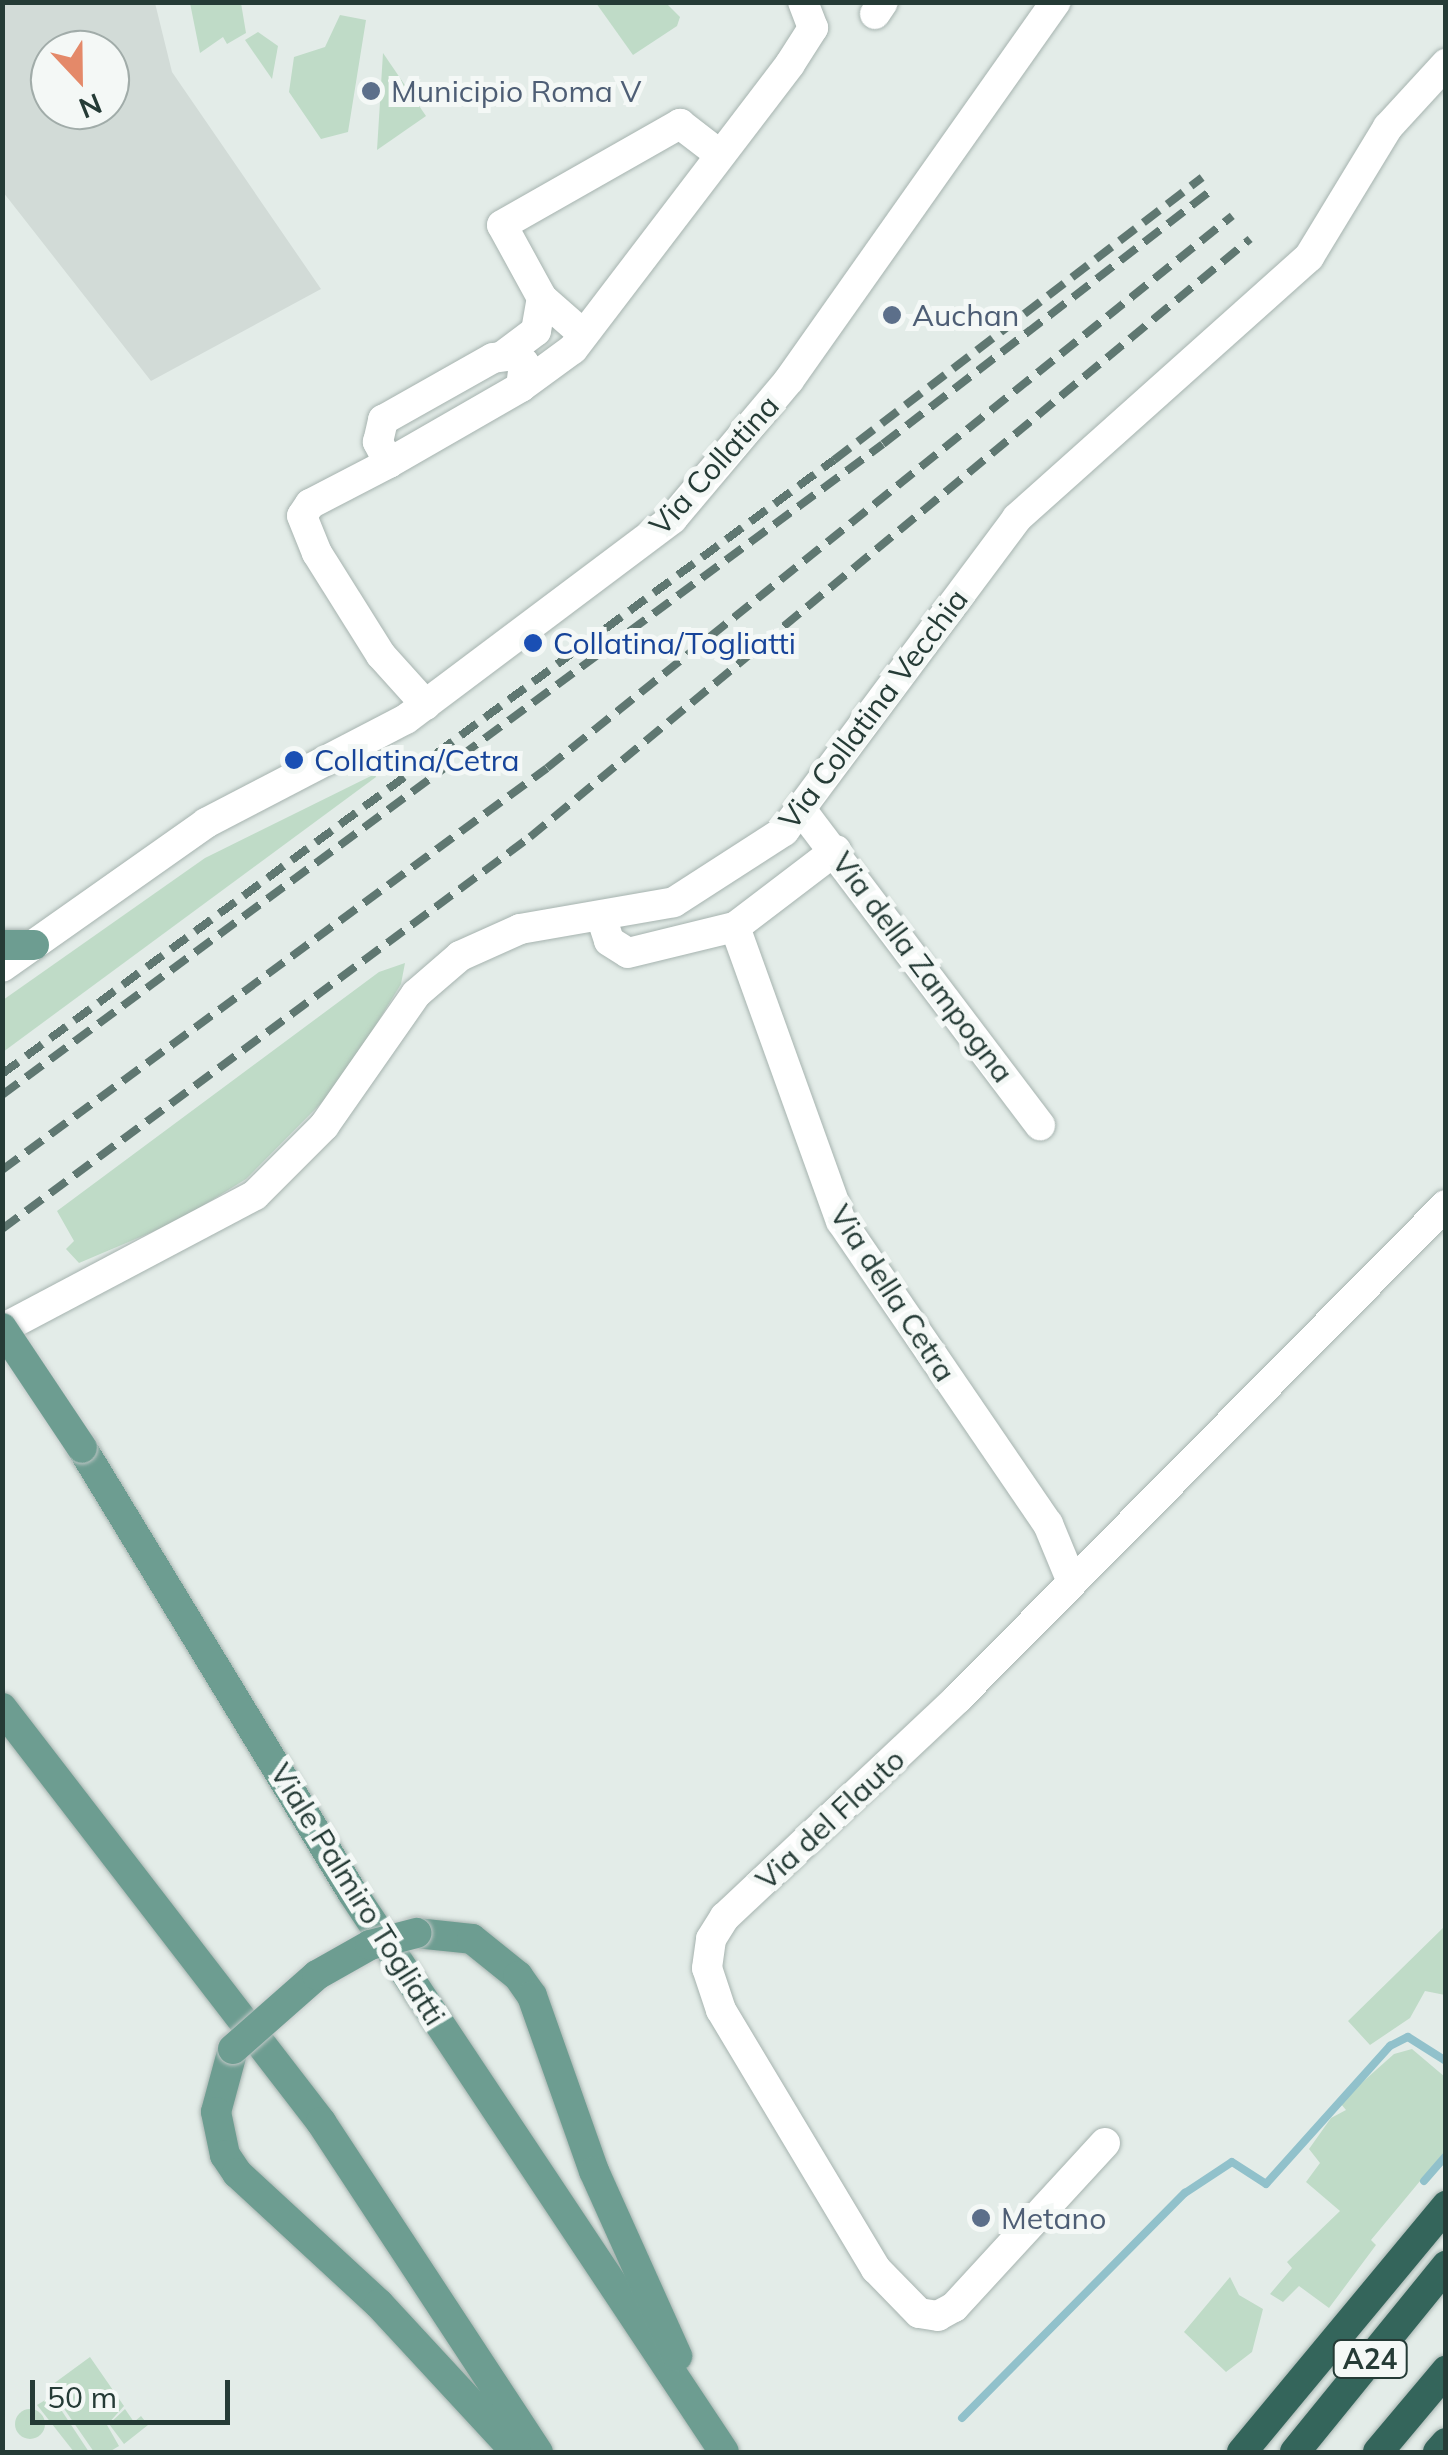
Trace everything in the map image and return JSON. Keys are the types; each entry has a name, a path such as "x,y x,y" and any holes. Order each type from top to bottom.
{"highway":[{"path":"1242,2452 1446,2206"},
{"name":"A24","path":"1295,2452 1446,2266"},
{"name":"A24","path":"1378,2452 1446,2371"},
{"path":"1438,2452 1446,2443"}],"main road":[{"path":"2,945 34,945"},
{"name":"Viale Palmiro Togliatti","path":"2,1328 82,1448 352,1892 716,2440"},
{"path":"2,1708 311,2108 538,2452"},
{"path":"516,2452 386,2312 237,2173 225,2155 216,2112 233,2049 317,1974 370,1946 416,1934 472,1939 518,1976 532,1996 594,2171 716,2440"}],"street":[{"name":"Via Collatina","path":"2,967 206,822 339,760 426,705 633,553 710,479 884,250 1056,2"},
{"path":"426,705 382,655 317,553 302,516 310,504 389,463 562,361 809,38 808,11"},
{"name":"Via Collatina Vecchia","path":"2,1328 255,1195 324,1126 416,994 460,956 520,929 650,910 701,889 760,851 803,812 1017,518 1309,258 1388,127 1446,64"},
{"path":"584,334 542,298 502,225 680,124 719,154"},
{"path":"389,463 378,442 383,420 504,355 536,331 542,298"},
{"path":"504,355 524,364 521,388"},
{"name":"Via della Zampogna","path":"803,812 836,850 1040,1125"},
{"path":"602,916 609,941 628,953 736,927 836,850"},
{"name":"Via della Cetra","path":"736,927 841,1221 1048,1524 1072,1582"},
{"name":"Via del Flauto","path":"1105,2143 954,2307 938,2316 918,2312 876,2270 721,2010 706,1968 711,1939 725,1917 1072,1582 1446,1205"}],"shaded area":[{"path":"3,2 155,3 172,72 321,289 151,381 3,192"}],"green space":[{"path":"190,3 241,3 246,33 227,44 223,37 200,53"},
{"path":"596,3 666,3 680,17 677,26 633,55"},
{"path":"340,15 366,20 348,132 321,139 289,92 294,57 325,47"},
{"path":"258,32 278,46 272,79 245,40"},
{"path":"383,53 426,116 377,150"},
{"path":"375,774 376,777 3,1052 3,1000 205,858"},
{"path":"405,963 401,984 339,1085 246,1179 178,1221 79,1263 66,1249 74,1241 57,1211 379,972"},
{"path":"1445,1926 1445,1995 1425,1991 1410,2018 1370,2045 1348,2021"},
{"path":"1412,2049 1445,2077 1445,2151 1371,2240 1376,2245 1329,2308 1299,2286 1283,2302 1270,2294 1292,2268 1287,2262 1340,2211 1306,2182 1320,2163 1309,2149 1331,2118 1346,2110 1341,2104 1349,2094 1394,2054"},
{"path":"1230,2277 1239,2295 1263,2309 1252,2352 1226,2372 1184,2332"},
{"path":"90,2357 124,2406 107,2425 119,2446 109,2452 94,2452 49,2387"},
{"path":"52,2396 89,2452 74,2452 37,2405"},
{"path":"30,2409 41,2413 45,2424 41,2435 30,2439 19,2435 15,2424 19,2413"},
{"path":"125,2409 134,2422 141,2416 148,2425 124,2444 109,2424"}],"waterway":[{"path":"962,2418 1185,2193 1232,2162 1266,2184 1390,2046 1408,2037 1446,2061"},
{"path":"1424,2181 1446,2156"}],"railway":[{"path":"2,1074 834,460 1202,178"},
{"path":"2,1095 883,444 1212,190"},
{"path":"2,1170 547,768 1232,216"},
{"path":"2,1229 530,837 1250,239"}],"place":[{"name":"Municipio Roma V","path":"371,91"},
{"name":"Auchan","path":"892,315"},
{"name":"Collatina/Togliatti","path":"533,643"},
{"name":"Collatina/Cetra","path":"294,760"},
{"name":"Metano","path":"981,2218"}]}
